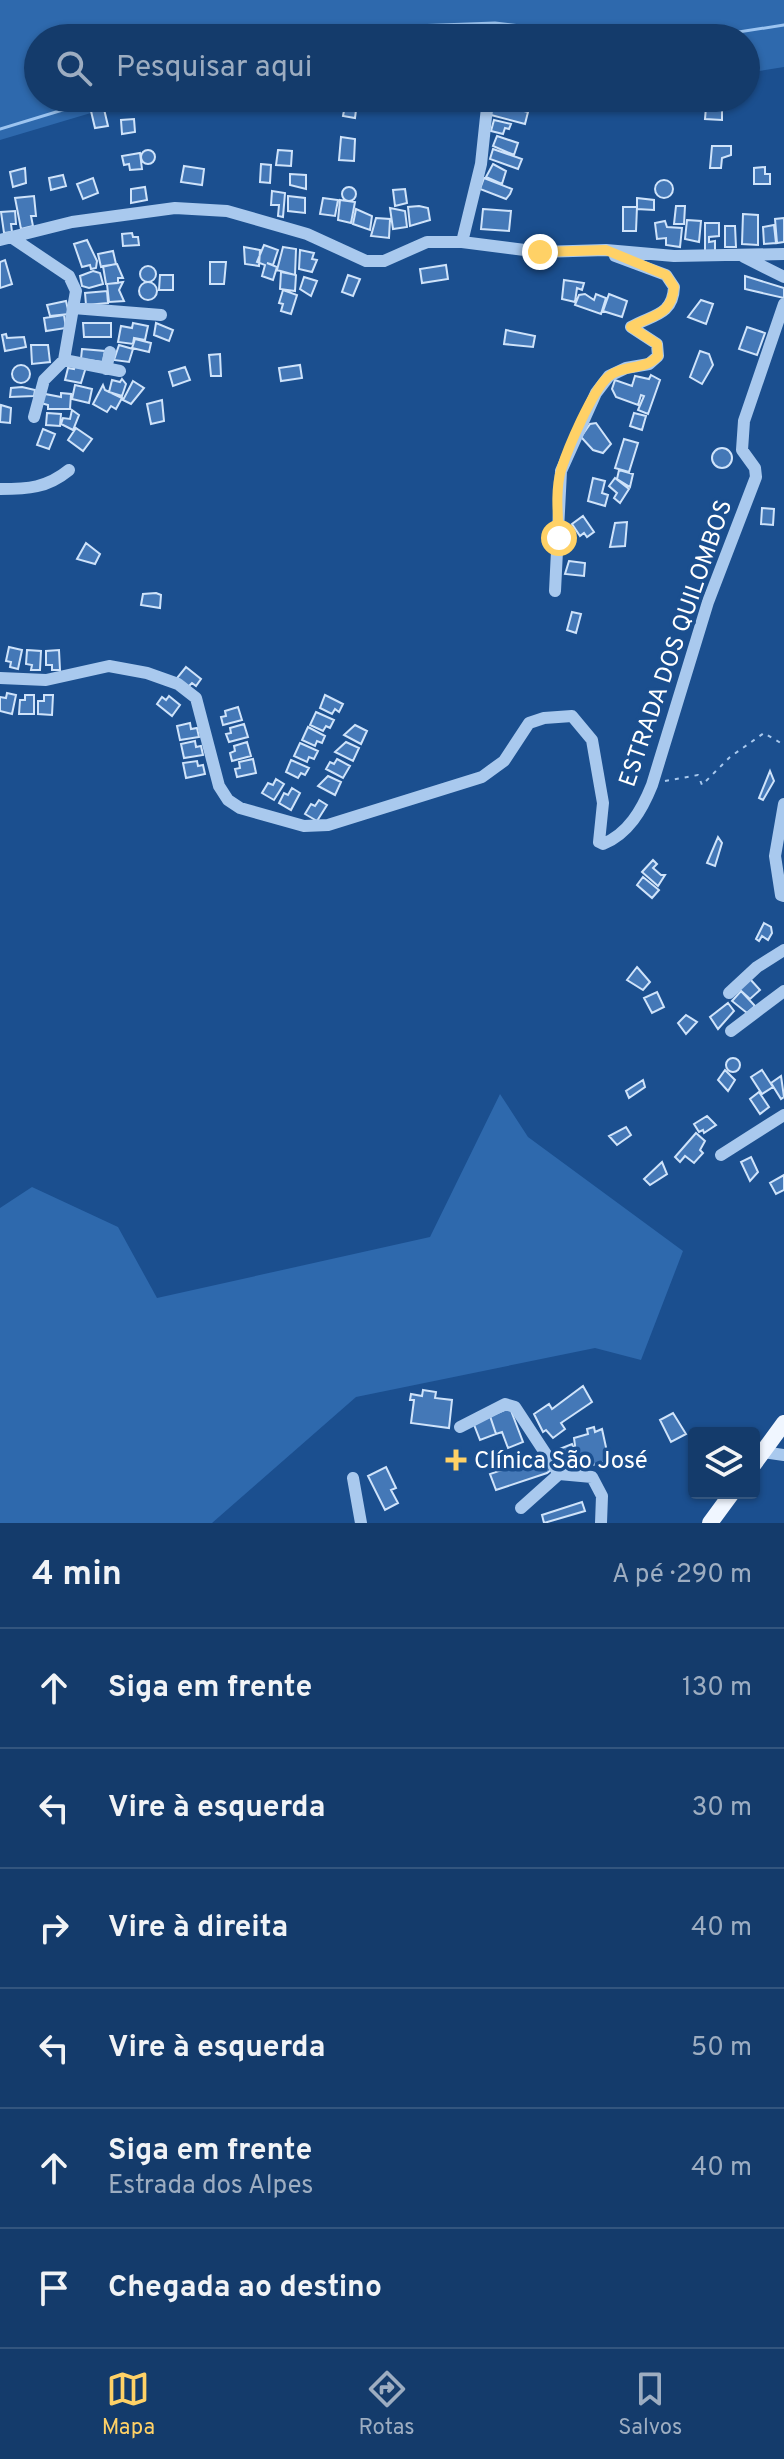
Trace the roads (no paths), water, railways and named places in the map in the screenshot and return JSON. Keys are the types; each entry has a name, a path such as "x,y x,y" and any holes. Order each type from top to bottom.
{"main road":[{"path":"760,1455 784,1423"},
{"path":"710,1523 728,1499"}],"street":[{"path":"462,242 481,164 487,112"},
{"path":"6,238 72,222 175,208 227,211 307,234 366,261 384,261 427,242 462,242 540,252 606,250 655,255 784,254"},
{"path":"6,238 69,276 76,291 64,360 44,380 34,417"},
{"path":"555,591 561,471 596,393 609,376 626,368 649,364 658,356 657,344 631,327 663,314 674,297 674,287 666,275 606,250"},
{"path":"742,255 784,277"},
{"name":"ESTRADA DOS QUILOMBOS","path":"0,678 46,680 109,666 147,673 178,684 196,698 219,786 228,800 240,808 304,826 328,825 482,777 504,761 529,723 544,718 572,716 592,740 603,803 599,842 603,844 619,837 645,803 652,785 687,666 756,477 755,468 742,450 744,421 784,304"},
{"path":"73,308 161,315"},
{"path":"64,360 113,370 110,352"},
{"path":"0,489 31,489 52,484 69,470"},
{"path":"784,804 775,856 781,895 784,896"},
{"path":"729,993 757,967 784,950"},
{"path":"731,1031 784,991"},
{"path":"721,1155 784,1115"},
{"path":"460,1427 505,1404 515,1407 559,1474"},
{"path":"760,1458 784,1455"},
{"path":"521,1508 559,1474 592,1477 602,1496 601,1523"},
{"path":"353,1478 361,1523"}],"waterway":[{"path":"468,24 503,24"},
{"path":"760,29 784,25"},
{"path":"0,129 56,112"}],"place":[{"name":"Clínica São José","path":"456,1460"}]}
